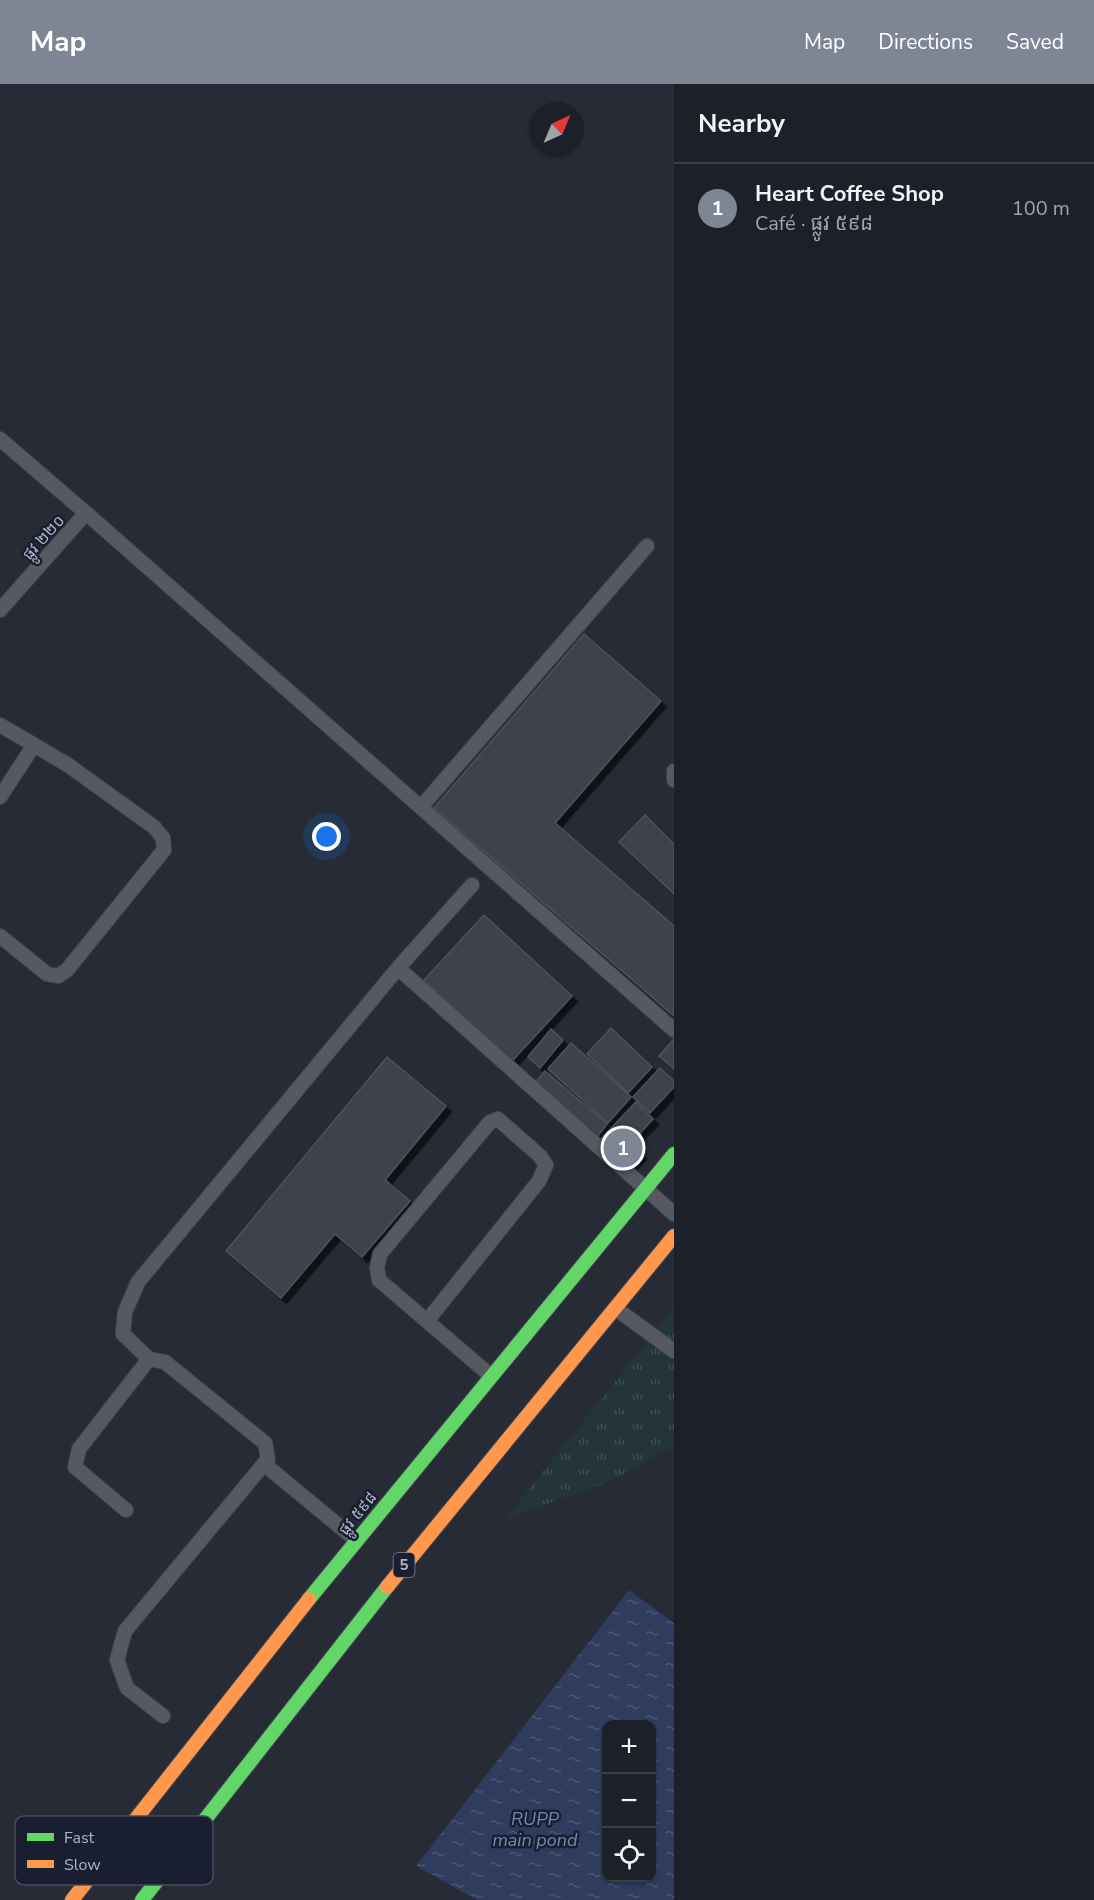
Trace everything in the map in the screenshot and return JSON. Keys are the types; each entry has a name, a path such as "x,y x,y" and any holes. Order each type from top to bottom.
{"main road":[{"name":"ផ្លូវ ៥៩៨","path":"137,1816 356,1540 491,1376 579,1278 645,1188 674,1154"},
{"name":"5","path":"207,1816 611,1305 674,1236"},
{"name":"ផ្លូវ ៥៩៨","path":"72,1900 84,1885"},
{"name":"5","path":"142,1900 153,1885"},
{"path":"157,1900 158,1885"}],"lane":[{"path":"0,440 674,1030"},
{"name":"ផ្លូវ ២២០","path":"0,610 86,513"},
{"path":"421,807 647,546"},
{"path":"0,725 68,765 153,827 163,838 164,849 67,970 58,976 46,974 0,936"},
{"path":"0,797 34,745"},
{"path":"674,771 674,780"},
{"path":"163,1716 127,1688 117,1660 125,1631 268,1459 265,1443 165,1362 149,1359 123,1334 125,1312 138,1282 398,968 472,885"},
{"path":"398,968 674,1214"},
{"path":"427,1322 539,1181 546,1165 540,1156 498,1119 490,1122 380,1254 377,1268 379,1280 427,1322 491,1376"},
{"path":"611,1305 674,1352"},
{"path":"126,1510 75,1467 79,1449 149,1359"},
{"path":"264,1464 356,1540"}],"green space":[{"path":"674,1308 674,1446 609,1482 505,1519"}],"water":[{"name":"RUPP main pond","path":"629,1590 674,1623 674,1900 477,1900 416,1866"}],"building":[{"path":"584,634 661,701 555,823 674,926 674,1016 434,808"},
{"path":"645,815 674,844 674,894 619,842"},
{"path":"484,915 572,996 512,1061 424,980"},
{"path":"611,1028 652,1067 628,1093 587,1054"},
{"path":"551,1029 563,1040 540,1068 528,1057"},
{"path":"674,1039 674,1069 659,1056"},
{"path":"571,1043 631,1097 608,1123 548,1069"},
{"path":"387,1057 446,1106 385,1180 410,1201 362,1257 335,1234 281,1298 226,1251"},
{"path":"660,1068 674,1081 674,1087 650,1113 633,1097"},
{"path":"545,1071 607,1124 597,1137 534,1084"},
{"path":"636,1102 653,1119 630,1144 641,1154 629,1167 600,1140"}],"traffic: fast":[{"path":"309,1599 674,1154"},
{"path":"208,1816 387,1587"},
{"path":"142,1900 154,1885"}],"traffic: slow":[{"path":"387,1587 674,1236"},
{"path":"138,1816 309,1599"},
{"path":"72,1900 84,1885"}],"place":[{"name":"Heart Coffee Shop","path":"623,1148"}]}
